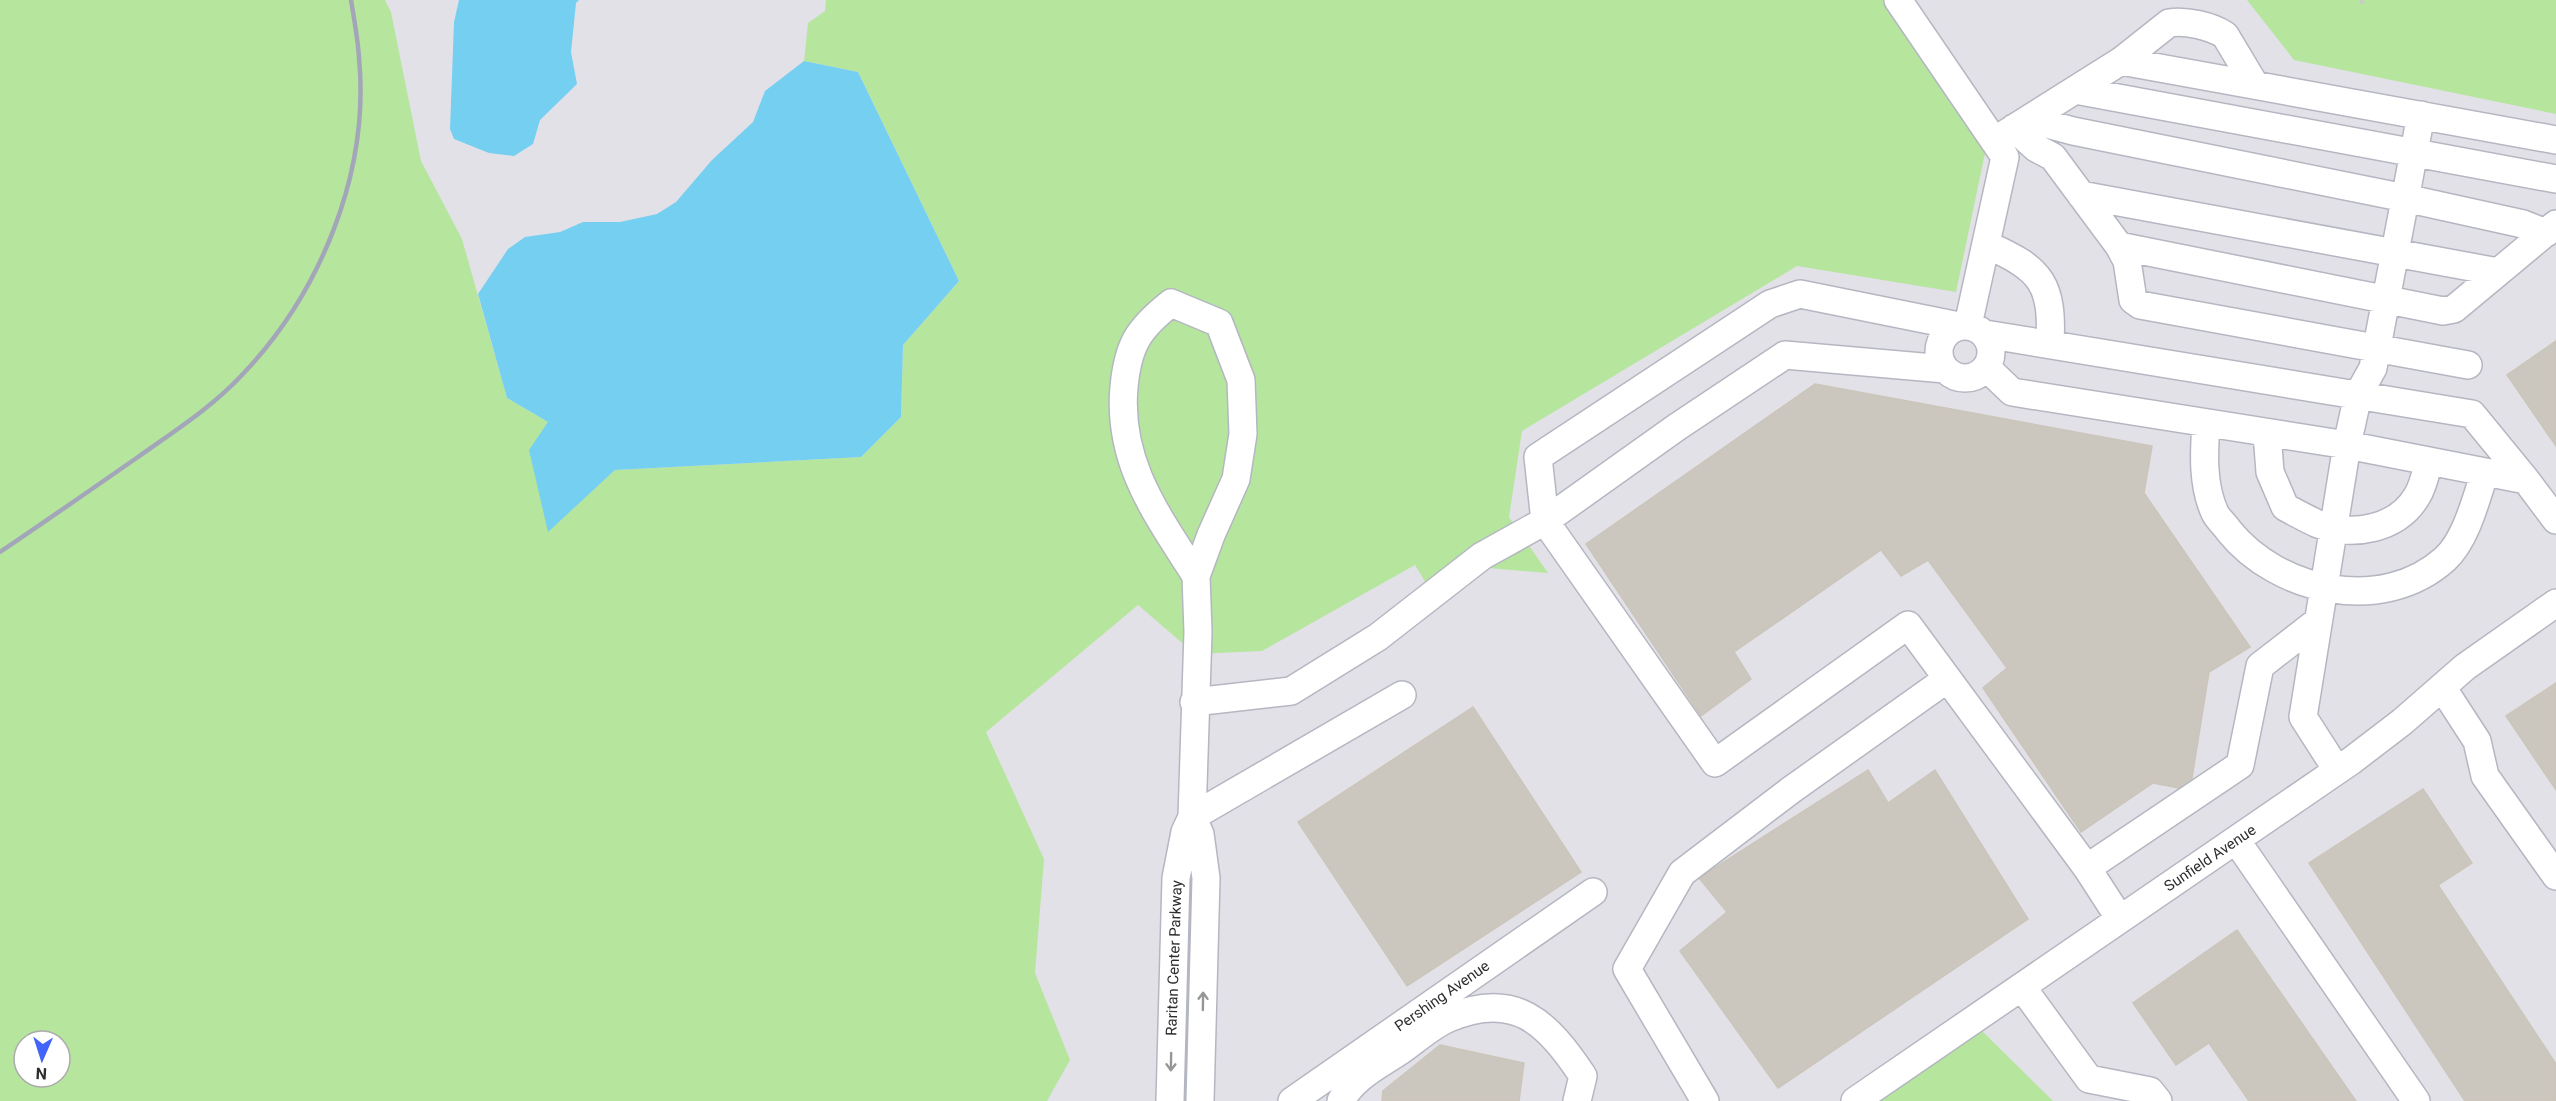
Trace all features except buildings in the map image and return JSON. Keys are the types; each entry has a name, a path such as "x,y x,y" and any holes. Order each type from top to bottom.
{"street":[{"path":"1898,0 2015,128 2036,148 2053,158 2119,246 2127,261 2133,300 2140,305 2468,365"},
{"path":"1971,328 2005,156 2015,128 2121,61 2169,23 2178,21 2217,30 2225,35 2255,85"},
{"path":"2121,61 2556,140"},
{"path":"2075,90 2556,179"},
{"path":"2337,770 2303,717 2347,445 2358,395 2373,368 2421,116"},
{"path":"2015,128 2047,124 2551,228"},
{"path":"2081,195 2498,272"},
{"path":"2119,246 2443,310 2454,309 2551,228"},
{"path":"1987,245 2030,268 2048,292 2051,315 2050,344"},
{"path":"2120,919 2087,868 1908,625 1715,763 1545,521 1538,457 1770,304 1800,294 2050,344 2472,414 2556,520"},
{"path":"1171,303 1219,323 1240,380 1243,434 1236,479 1196,576 1162,522 1133,468 1121,417 1127,357 1147,322 1171,303"},
{"path":"1971,328 1992,350 1987,368 1981,374 1965,378 1957,377 1946,369 1940,360 1940,343 1951,330 1971,328"},
{"path":"1194,702 1291,691 1378,637 1482,556 1545,521 1785,355 1946,369"},
{"path":"1987,368 2013,392 2347,445 2526,480"},
{"path":"2206,423 2204,465 2215,513 2244,550 2283,576 2324,588 2356,591 2408,582 2446,558 2468,523 2485,472"},
{"path":"2267,433 2270,472 2285,507 2318,524 2333,528 2369,530 2396,518 2417,497 2430,461"},
{"name":"Raritan Center Parkway","path":"1196,576 1198,632 1192,817 1203,849 1206,878 1200,1101"},
{"name":"Sunfield Avenue","path":"1855,1101 2337,770 2402,722 2491,648 2556,603"},
{"path":"2087,868 2240,765 2260,666 2318,621"},
{"path":"1705,1101 1627,969 1632,960 1682,873 1791,789 1947,679"},
{"path":"2442,687 2477,741 2485,776 2556,876"},
{"path":"1192,817 1402,695"},
{"name":"Raritan Center Parkway","path":"1170,1101 1176,878 1185,832 1192,817"},
{"path":"2236,840 2416,1101"},
{"name":"Pershing Avenue","path":"1292,1101 1593,892"},
{"path":"2022,987 2089,1079 2150,1091 2158,1101"},
{"path":"1341,1101 1359,1078 1447,1019 1488,1006 1522,1012 1563,1045 1582,1076 1577,1101"}],"path":[{"path":"2360,3 2365,0"}],"shaded area":[{"path":"0,0 2556,0 2556,1101 0,1101"}],"green space":[{"path":"0,0 385,0 391,12 421,161 462,239 507,398 548,422 548,531 615,470 861,457 901,417 903,345 959,281 858,72 804,61 808,23 825,11 826,0 1906,0 1901,5 1993,115 1956,292 1797,266 1522,431 1509,517 1548,573 1464,566 1435,598 1415,565 1262,651 1195,654 1138,605 986,732 1044,859 1035,973 1070,1060 1047,1101 0,1101"},
{"path":"2247,0 2556,0 2556,114 2294,60"},
{"path":"1979,1028 2053,1101 1880,1101"}],"water":[{"path":"459,0 579,0 576,3 571,52 577,84 540,120 533,144 514,156 489,153 454,139 450,129 454,22"},
{"path":"804,61 858,72 959,281 903,345 901,417 861,457 615,470 548,532 529,450 548,422 507,398 478,294 508,249 525,237 560,232 583,222 620,222 657,214 676,202 712,160 753,122 765,91"}],"railway":[{"path":"0,552 178,429 217,399 269,344 294,308 316,270 334,229 347,188 356,145 360,101 359,58 351,0"}]}
